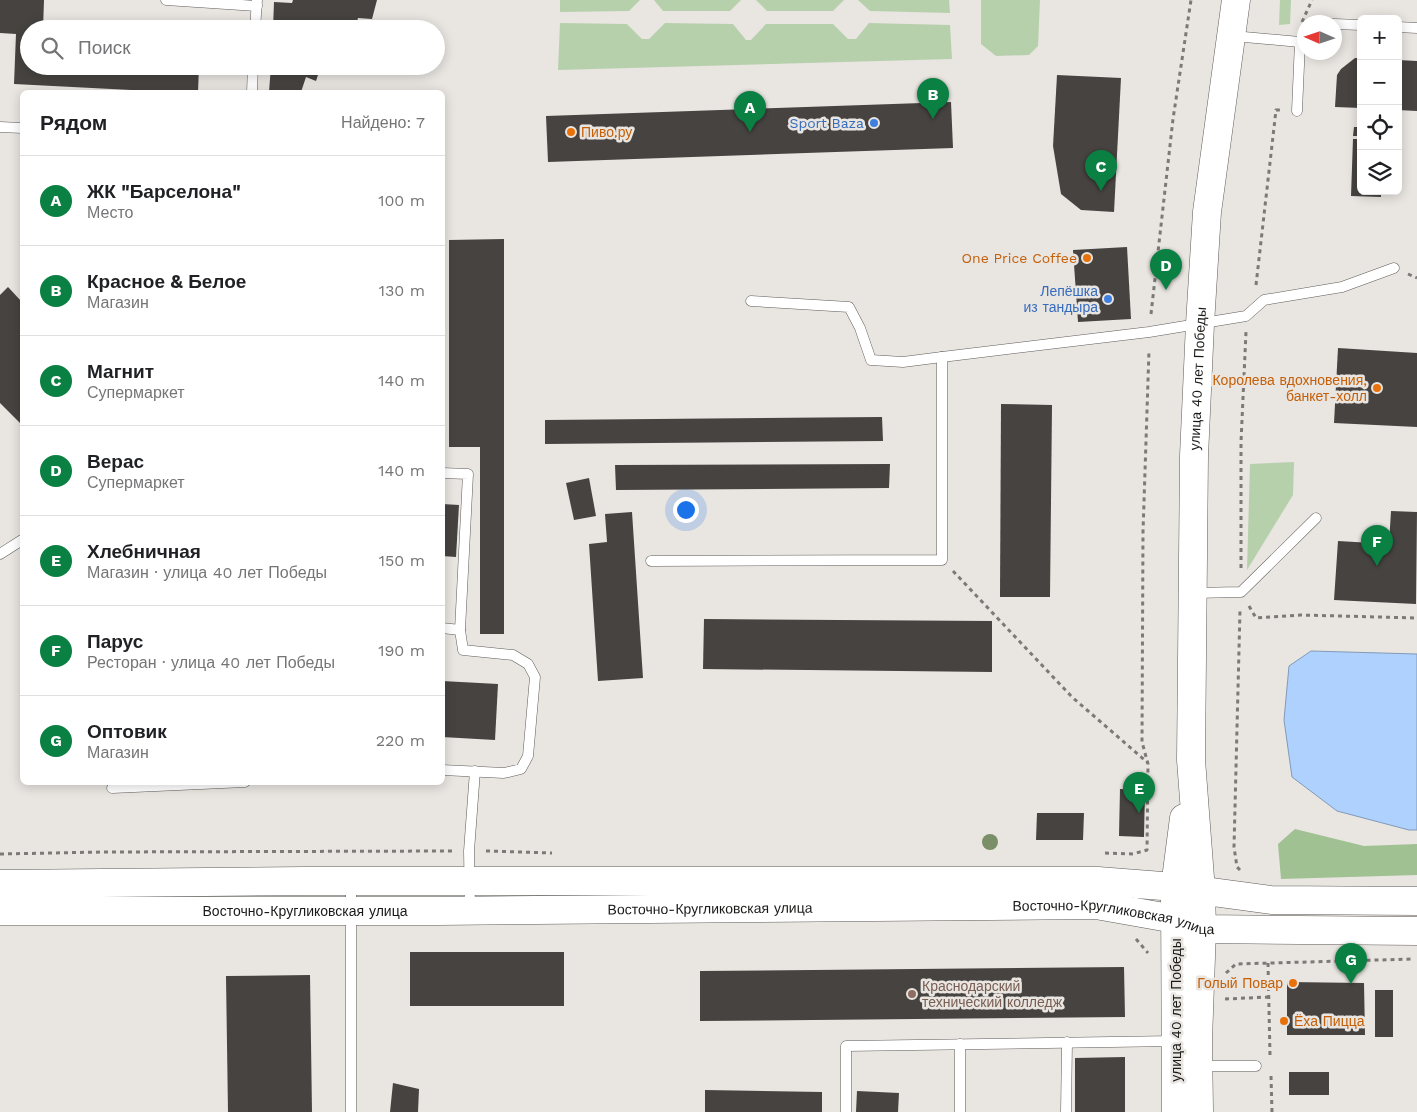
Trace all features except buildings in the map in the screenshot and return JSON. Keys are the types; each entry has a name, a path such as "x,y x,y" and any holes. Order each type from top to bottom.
{"street":[{"name":"улица 40 лет Победы","path":"1176,1112 1189,1046 1202,929 1188,889 1192,760 1194,456 1200,324 1208,212 1236,0"},
{"name":"Восточно-Кругликовская улица","path":"0,884 469,881 1098,881 1188,889 1271,900 1417,901"},
{"name":"улица 40 лет Победы","path":"1188,889 1175,919 1189,1046 1199,1112"},
{"name":"Восточно-Кругликовская улица","path":"0,911 470,911 1096,905 1175,919 1202,929 1417,931"}],"lane":[{"path":"166,0 257,3 256,20"},
{"path":"1342,25 1357,26"},
{"path":"1402,27 1417,28"},
{"path":"1232,36 1297,40"},
{"path":"1298,111 1301,60"},
{"path":"252,90 253,75"},
{"path":"0,127 20,128"},
{"path":"751,301 849,307 860,328 871,360 903,362 1149,332 1246,316 1264,300 1342,287 1394,268"},
{"path":"651,561 942,560 942,357"},
{"path":"445,473 468,474 460,630 463,650 513,656 528,664 535,677 528,756 520,769 504,773 445,770"},
{"path":"1192,593 1241,592 1316,518"},
{"path":"0,554 20,541"},
{"path":"445,628 460,630"},
{"path":"470,911 469,851 475,771"},
{"path":"112,788 150,785"},
{"path":"351,882 351,1112"},
{"path":"1066,1112 1067,1042"},
{"path":"846,1112 846,1046 1067,1042 1189,1046 1256,1066"},
{"path":"960,1044 960,1112"}],"path":[{"path":"1147,850 1148,764 1142,742 1142,732 1143,532 1149,332 1173,119 1191,0"},
{"path":"1243,874 1237,867 1234,848 1241,592 1241,442 1246,316 1255,294 1276,110 1298,111"},
{"path":"942,560 1072,697 1148,764"},
{"path":"1241,592 1256,618 1301,615 1417,618"},
{"path":"0,854 103,852"},
{"path":"1221,979 1236,964 1417,959"},
{"path":"1268,963 1271,1064"},
{"path":"1224,999 1269,998"},
{"path":"1271,1074 1272,1112"}],"green space":[{"path":"560,0 640,0 629,11 560,12"},
{"path":"654,0 741,0 730,11 663,11"},
{"path":"756,0 844,0 833,11 767,11"},
{"path":"858,0 949,0 950,13 870,11"},
{"path":"981,0 1040,0 1038,46 1029,55 996,56 981,44"},
{"path":"1280,0 1291,0 1290,24 1279,25"},
{"path":"560,23 627,24 642,39 649,39 665,23 733,24 746,40 751,40 766,24 833,24 848,39 856,39 869,23 950,25 952,59 558,70"},
{"path":"1294,462 1293,495 1247,570 1250,464"},
{"path":"1295,829 1364,846 1417,844 1417,875 1281,879 1278,844"}],"water":[{"path":"1311,651 1417,654 1417,830 1409,830 1337,811 1292,777 1284,720 1289,666"}],"place":[{"name":"Красное & Белое","path":"933,119"},
{"name":"Sport Baza","path":"874,123"},
{"name":"Пиво.ру","path":"571,132"},
{"name":"ЖК \"Барселона\"","path":"750,132"},
{"name":"Магнит","path":"1101,191"},
{"name":"One Price Coffee","path":"1087,258"},
{"name":"Верас","path":"1166,290"},
{"name":"Лепёшка из тандыра","path":"1108,299"},
{"name":"Королева вдохновения, банкет-холл","path":"1377,388"},
{"name":"Парус","path":"1377,566"},
{"name":"Хлебничная","path":"1139,813"},
{"name":"Голый Повар","path":"1293,983"},
{"name":"Оптовик","path":"1351,984"},
{"name":"Краснодарский технический колледж","path":"912,994"},
{"name":"Ёха Пицца","path":"1284,1021"}]}
